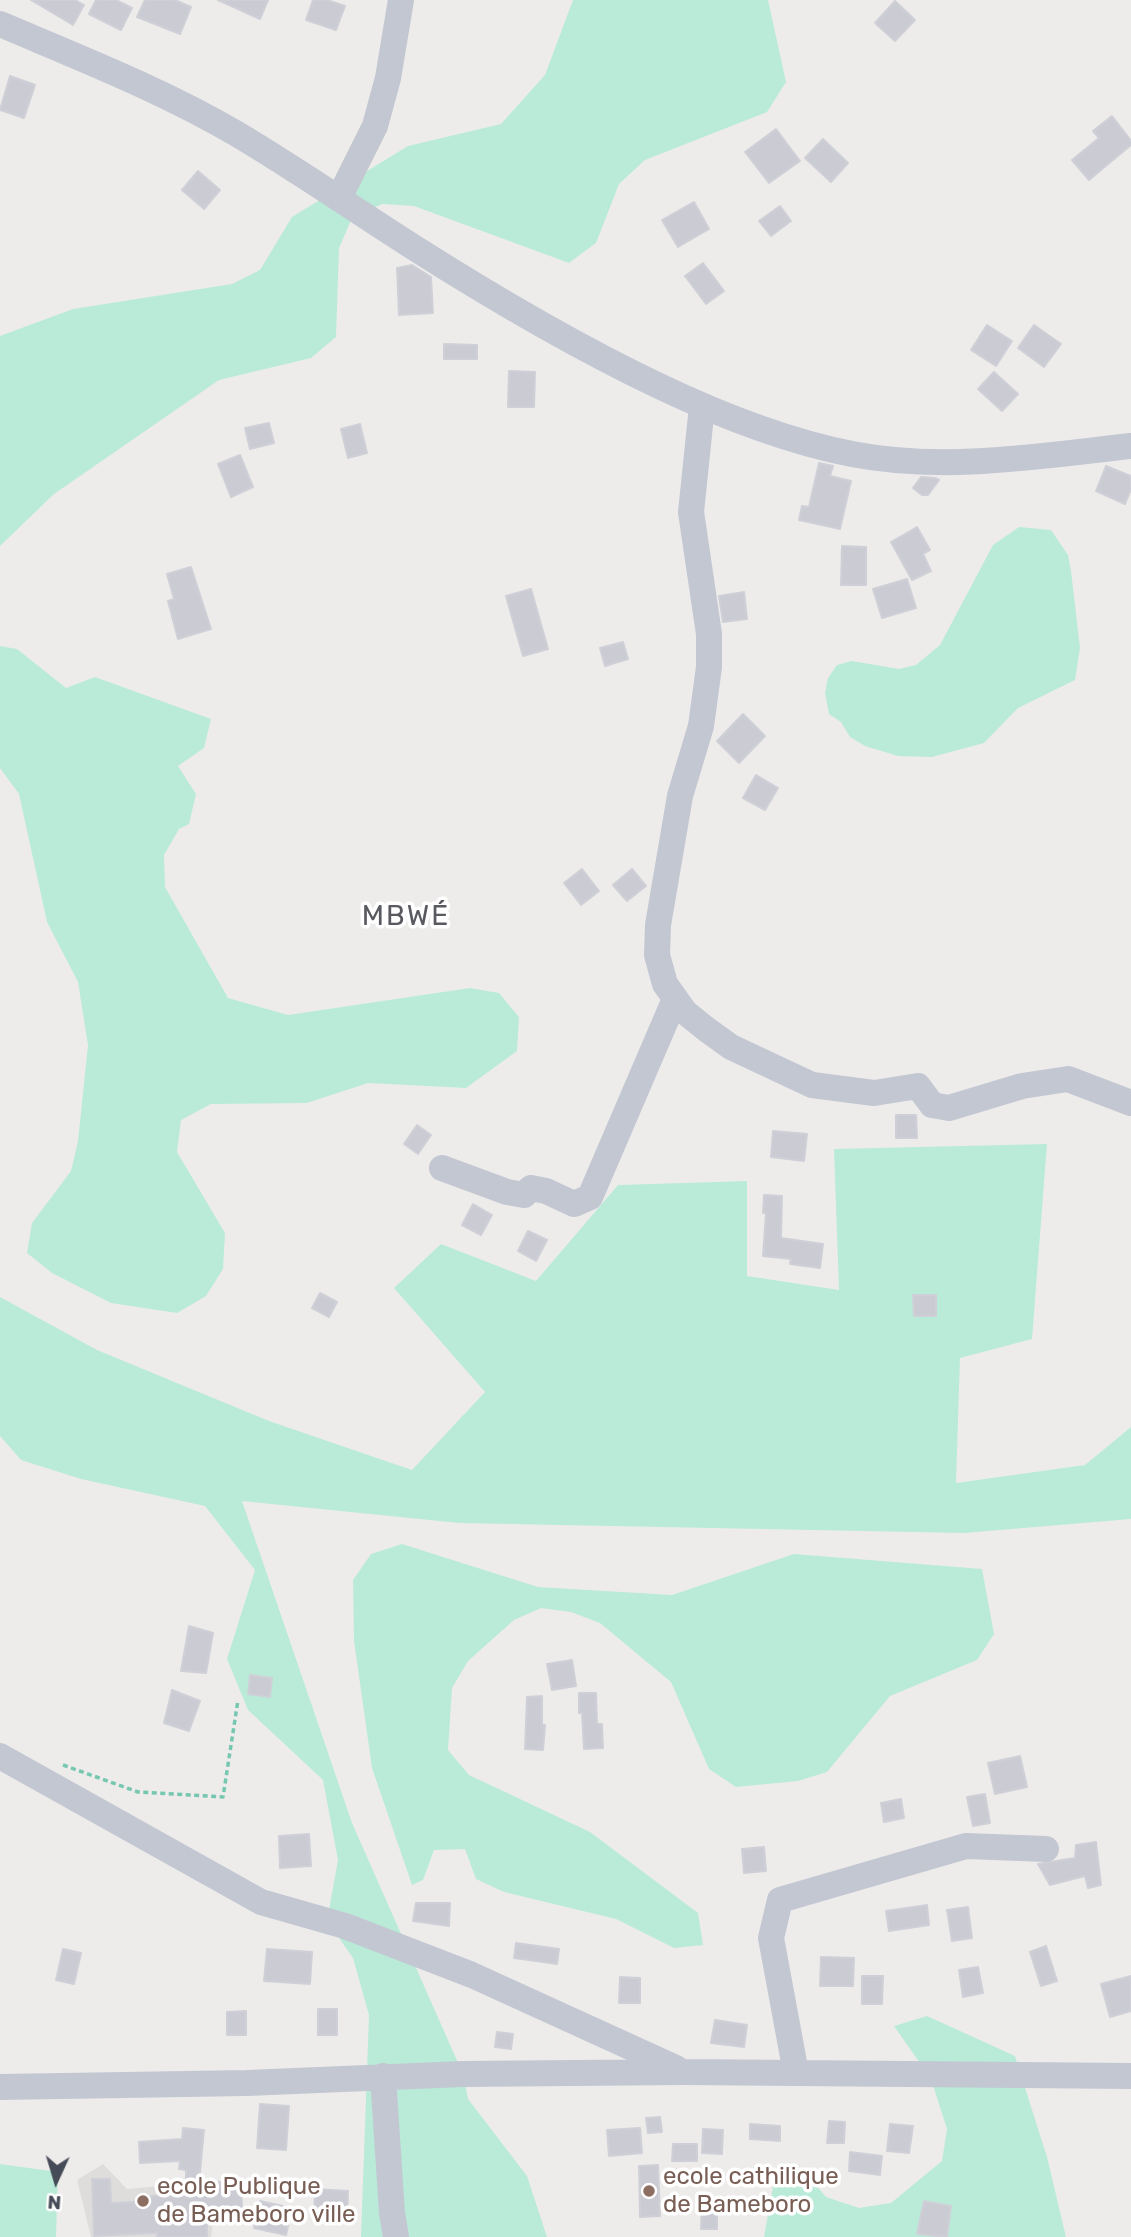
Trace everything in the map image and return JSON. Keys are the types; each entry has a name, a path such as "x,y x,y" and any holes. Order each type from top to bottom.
{"street":[{"path":"339,198 375,126 388,78 401,0"},
{"path":"0,24 208,118 528,317 702,406 810,445 855,455 897,460 980,461 1131,446"},
{"path":"702,406 691,512 709,634 707,694 701,726 680,796 657,925 657,955 665,984 674,999 706,1030 731,1047 812,1085 874,1093 918,1086 932,1105 949,1108 1022,1086 1068,1079 1131,1103"},
{"path":"442,1168 507,1192 524,1195 531,1188 545,1191 573,1204 590,1197 674,999"},
{"path":"0,1756 261,1902 345,1927 472,1975 684,2072"},
{"path":"796,2073 771,1938 780,1900 966,1846 1046,1849"},
{"path":"0,2087 247,2083 383,2076 684,2072 1131,2076"},
{"path":"383,2076 396,2237"}],"path":[{"path":"43,1781 56,1762 138,1791 223,1797 238,1700"}],"shaded area":[{"name":"ecole Publique de Bameboro ville","path":"103,2164 127,2189 203,2182 205,2212 214,2215 211,2237 91,2237 77,2180"}],"green space":[{"path":"573,0 768,0 786,82 767,112 645,160 619,184 596,243 569,263 414,206 382,204 352,218 339,248 336,337 311,358 219,380 54,494 0,546 0,336 73,309 232,284 260,270 292,217 408,146 501,124 545,75"},
{"path":"1019,527 1051,530 1068,555 1080,648 1075,680 1018,708 984,743 932,757 898,756 865,746 850,737 841,722 829,714 825,693 828,678 837,665 852,661 899,669 916,665 940,645 993,545"},
{"path":"0,646 17,649 66,688 95,677 211,719 204,748 178,766 196,794 189,824 179,829 164,855 165,887 228,998 288,1015 470,988 499,993 519,1017 517,1051 466,1088 368,1083 307,1103 211,1104 181,1120 177,1152 225,1233 223,1269 206,1296 177,1313 111,1303 52,1273 27,1253 32,1223 71,1171 78,1141 88,1045 78,982 47,922 19,794 0,768"},
{"path":"1047,1144 1032,1339 960,1358 956,1483 1085,1465 1131,1427 1131,1519 964,1533 459,1523 242,1501 352,1823 463,2074 468,2099 527,2176 547,2237 361,2237 369,2015 353,1958 327,1921 338,1860 323,1780 248,1710 227,1659 255,1570 205,1506 81,1479 21,1460 0,1436 0,1297 97,1350 269,1421 412,1470 485,1392 394,1288 441,1244 536,1281 618,1185 747,1181 747,1276 839,1290 834,1149"},
{"path":"402,1544 538,1587 672,1595 794,1554 982,1569 994,1634 977,1660 890,1696 827,1772 798,1781 736,1787 709,1769 671,1682 600,1623 571,1612 541,1608 514,1620 468,1661 452,1688 448,1750 469,1775 590,1832 698,1913 703,1945 674,1948 616,1919 504,1892 476,1879 465,1849 434,1850 423,1880 412,1885 372,1768 354,1641 353,1580 371,1554"},
{"path":"927,2016 1015,2056 1047,2157 1066,2237 764,2237 774,2181 804,2171 826,2197 859,2208 891,2203 942,2161 947,2129 931,2079 894,2026"},
{"path":"0,2164 58,2172 56,2237 0,2237"}],"building":[{"path":"31,0 75,0 84,5 73,25"},
{"path":"96,0 116,0 132,8 121,30 89,14"},
{"path":"145,0 175,0 191,7 180,34 137,17"},
{"path":"218,0 268,0 260,19"},
{"path":"313,0 327,0 345,6 336,30 306,20"},
{"path":"895,1 915,20 895,41 875,23"},
{"path":"10,76 35,85 24,118 0,110"},
{"path":"1112,116 1131,141 1131,145 1089,180 1072,160 1099,138 1093,131"},
{"path":"776,129 800,161 769,183 745,152"},
{"path":"823,139 848,163 831,182 805,158"},
{"path":"198,171 220,190 204,209 182,190"},
{"path":"694,202 709,229 678,247 662,220"},
{"path":"780,206 791,221 771,236 759,221"},
{"path":"703,263 724,291 706,304 685,276"},
{"path":"412,265 431,277 433,313 399,315 397,268"},
{"path":"987,325 1012,341 996,366 971,350"},
{"path":"1034,325 1061,344 1044,367 1018,348"},
{"path":"444,344 477,345 477,359 444,359"},
{"path":"509,371 535,372 534,407 508,407"},
{"path":"994,372 1018,394 1002,411 978,389"},
{"path":"269,423 274,443 250,449 245,428"},
{"path":"360,424 367,453 348,458 341,429"},
{"path":"240,455 253,487 231,497 218,464"},
{"path":"819,463 833,466 830,476 851,481 840,529 799,520 802,506 809,507"},
{"path":"1106,466 1131,476 1131,489 1125,504 1096,491"},
{"path":"921,477 939,480 928,495 922,495 913,488"},
{"path":"917,527 930,550 923,554 931,571 912,580 891,542"},
{"path":"842,546 866,547 866,585 841,585"},
{"path":"191,567 211,629 178,639 168,601 174,599 167,574"},
{"path":"907,579 916,608 882,618 873,589"},
{"path":"531,589 548,649 523,656 506,596"},
{"path":"744,592 747,619 723,622 719,596"},
{"path":"623,642 628,659 605,666 600,648"},
{"path":"743,714 765,736 739,763 717,741"},
{"path":"756,775 778,788 765,810 743,798"},
{"path":"582,869 599,891 581,905 564,883"},
{"path":"632,869 646,886 627,901 613,885"},
{"path":"896,1115 916,1115 917,1138 896,1138"},
{"path":"417,1125 431,1135 418,1154 404,1144"},
{"path":"773,1131 807,1134 804,1161 771,1157"},
{"path":"764,1195 782,1196 781,1238 823,1244 820,1268 790,1264 791,1259 763,1256 766,1213 763,1213"},
{"path":"473,1204 492,1215 481,1235 462,1225"},
{"path":"528,1231 547,1240 536,1261 518,1251"},
{"path":"320,1293 337,1302 329,1317 312,1308"},
{"path":"913,1295 936,1295 936,1316 914,1316"},
{"path":"189,1626 213,1633 206,1673 181,1671"},
{"path":"572,1660 576,1686 552,1690 547,1664"},
{"path":"250,1675 272,1678 270,1697 248,1694"},
{"path":"172,1690 200,1701 189,1731 164,1723"},
{"path":"579,1693 596,1693 597,1724 602,1724 603,1748 584,1749"},
{"path":"542,1696 542,1725 545,1725 543,1750 525,1749 527,1697"},
{"path":"1020,1756 1027,1787 995,1794 988,1763"},
{"path":"985,1794 990,1823 973,1826 967,1797"},
{"path":"901,1799 904,1818 884,1822 881,1803"},
{"path":"309,1834 311,1866 280,1868 279,1836"},
{"path":"1096,1842 1101,1885 1088,1888 1085,1876 1050,1885 1038,1864 1075,1858 1076,1845"},
{"path":"764,1847 766,1871 744,1873 742,1849"},
{"path":"416,1903 450,1903 449,1926 413,1921"},
{"path":"927,1905 929,1925 889,1931 886,1911"},
{"path":"968,1907 972,1938 952,1941 947,1910"},
{"path":"516,1943 559,1949 557,1964 514,1958"},
{"path":"1046,1946 1057,1981 1041,1986 1030,1952"},
{"path":"63,1949 81,1953 74,1984 56,1980"},
{"path":"267,1949 312,1952 310,1984 264,1981"},
{"path":"821,1957 854,1958 853,1986 820,1986"},
{"path":"978,1967 983,1993 963,1997 959,1970"},
{"path":"862,1976 883,1976 882,2004 862,2004"},
{"path":"1131,1976 1131,2011 1110,2017 1101,1984"},
{"path":"620,1977 640,1978 640,2003 619,2003"},
{"path":"318,2009 337,2009 337,2035 318,2035"},
{"path":"246,2011 246,2035 227,2035 227,2012"},
{"path":"715,2020 747,2025 744,2047 711,2043"},
{"path":"497,2032 513,2034 511,2049 495,2047"},
{"path":"260,2104 289,2106 286,2150 257,2148"},
{"path":"660,2117 662,2132 648,2133 646,2118"},
{"path":"829,2121 845,2122 844,2143 827,2143"},
{"path":"750,2124 780,2126 780,2141 750,2139"},
{"path":"890,2124 913,2126 909,2153 887,2151"},
{"name":"ecole Publique de Bameboro ville","path":"183,2128 204,2130 199,2183 241,2181 242,2208 207,2210 207,2237 157,2237 157,2233 94,2236 92,2179 110,2179 111,2203 151,2201 151,2196 186,2195 186,2170 179,2169 180,2161 140,2163 139,2142 182,2139"},
{"path":"640,2128 642,2153 609,2156 607,2130"},
{"path":"703,2129 723,2130 722,2154 702,2153"},
{"path":"673,2144 697,2144 697,2161 672,2161"},
{"path":"850,2152 882,2156 880,2175 849,2171"},
{"name":"ecole cathilique de Bameboro","path":"658,2165 660,2216 640,2217 639,2166"},
{"path":"315,2189 348,2191 347,2222 314,2221"},
{"path":"702,2198 717,2198 717,2229 701,2229"},
{"path":"260,2201 292,2208 286,2235 254,2228"},
{"path":"924,2201 951,2206 947,2237 917,2234"}],"place":[{"name":"ecole cathilique de Bameboro","path":"649,2191"},
{"name":"ecole Publique de Bameboro ville","path":"143,2201"}],"district":[{"name":"MBWÉ","path":"406,917"}]}
